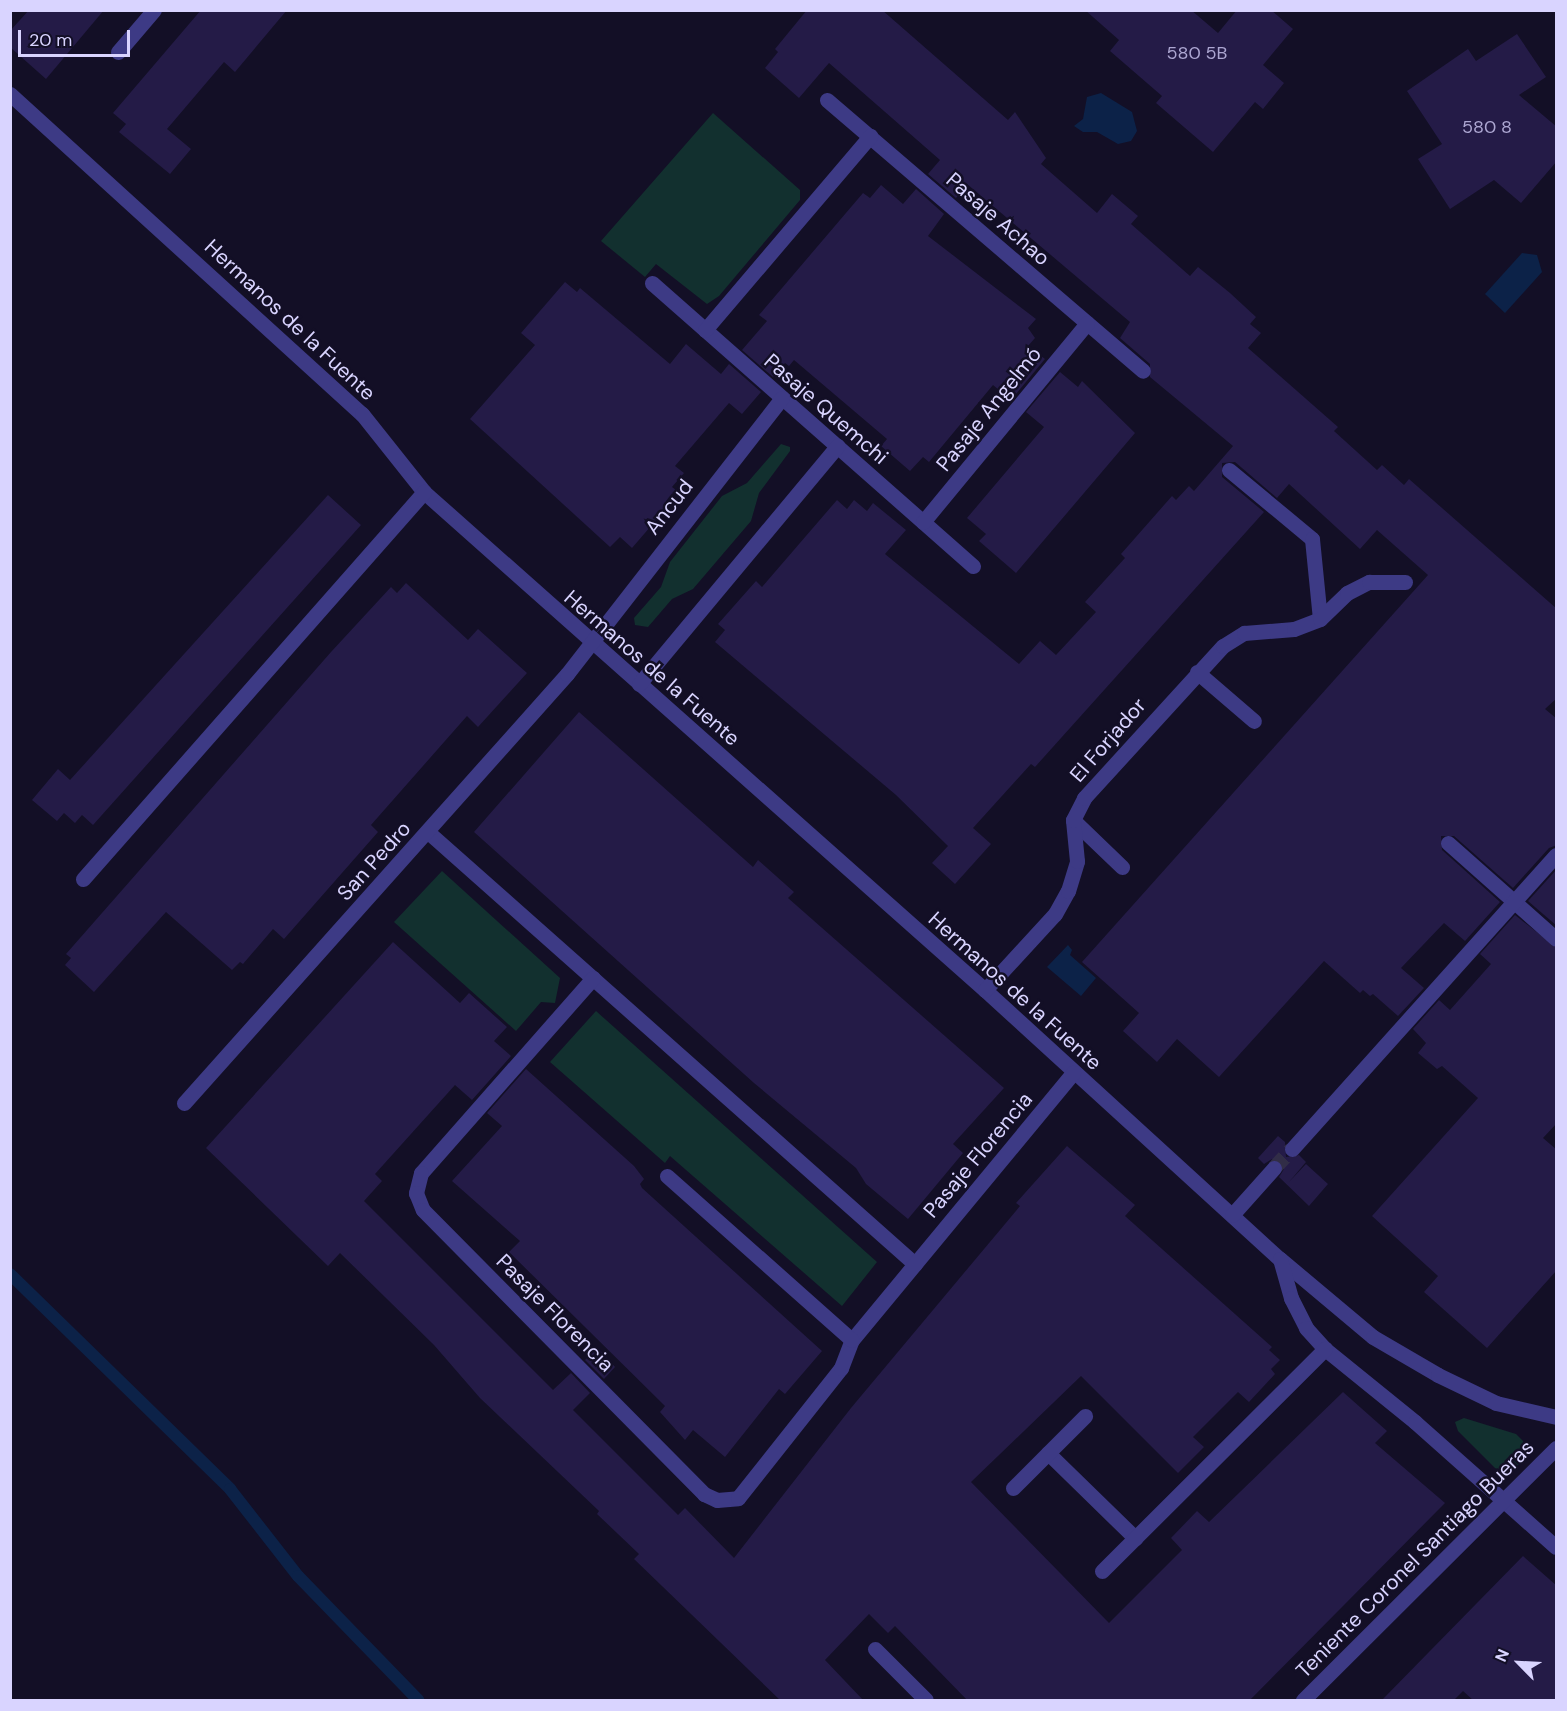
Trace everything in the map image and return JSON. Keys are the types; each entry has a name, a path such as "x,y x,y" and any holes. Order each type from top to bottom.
{"street":[{"path":"118,52 154,10"},
{"name":"Hermanos de la Fuente","path":"10,94 362,414 424,492 590,642 985,990 1073,1073 1280,1259 1373,1336 1438,1375 1496,1403 1557,1417"},
{"name":"Pasaje Achao","path":"827,100 1143,370"},
{"path":"705,330 870,136"},
{"name":"Pasaje Quemchi","path":"652,283 973,566"},
{"name":"Pasaje Angelmó","path":"923,522 1087,323"},
{"name":"Ancud","path":"590,642 782,398"},
{"path":"639,684 837,446"},
{"path":"1229,470 1312,539 1320,619"},
{"path":"83,879 424,492"},
{"path":"1320,619 1347,593 1369,582 1405,582"},
{"name":"El Forjador","path":"1073,820 1084,798 1223,646 1244,633 1294,629 1320,619"},
{"name":"San Pedro","path":"184,1103 428,832 567,674 590,642"},
{"path":"1197,672 1254,721"},
{"path":"1073,820 1122,867"},
{"path":"985,990 1055,914 1068,891 1077,861 1073,820"},
{"path":"428,832 915,1264"},
{"path":"1448,843 1557,939"},
{"path":"1292,1149 1557,855"},
{"name":"Pasaje Florencia","path":"592,978 421,1173 416,1193 423,1210 704,1494 717,1500 738,1498 841,1368 852,1340 1073,1073"},
{"path":"1232,1215 1274,1168"},
{"path":"667,1176 852,1340"},
{"path":"1280,1259 1291,1298 1306,1328 1325,1349 1505,1500 1557,1547"},
{"path":"1102,1571 1325,1349"},
{"path":"1013,1488 1085,1416"},
{"name":"Teniente Coronel Santiago Bueras","path":"1303,1701 1557,1448"},
{"path":"1048,1453 1136,1538"},
{"path":"874,1649 926,1701"}],"green space":[{"path":"713,113 800,190 800,200 719,296 707,304 656,264 645,277 601,241"},
{"path":"781,444 790,447 790,451 759,493 751,521 693,589 672,599 648,627 635,625 634,618 661,587 670,562 722,496 747,483"},
{"path":"442,871 560,978 555,1003 541,1002 516,1031 394,922"},
{"path":"596,1011 877,1262 842,1306 670,1156 665,1163 550,1062"},
{"path":"1464,1418 1516,1434 1523,1441 1525,1456 1514,1470 1507,1473 1495,1468 1458,1431 1455,1422"}],"water":[{"path":"1101,93 1132,112 1137,131 1131,141 1118,144 1097,132 1083,132 1074,126 1083,119 1087,97"},
{"path":"1522,253 1537,255 1542,272 1505,313 1485,294"},
{"path":"1068,945 1072,950 1070,955 1096,978 1081,996 1047,967"}],"building":[{"path":"29,10 104,10 46,79 10,47 10,31"},
{"path":"201,10 287,10 235,72 224,62 167,129 191,149 170,174 119,132 126,124 113,113"},
{"path":"807,10 882,10 1008,120 1015,112 1046,158 1041,164 1097,213 1112,194 1138,216 1131,224 1190,276 1198,267 1230,293 1256,317 1250,324 1261,333 1248,348 1338,427 1334,431 1377,470 1382,465 1404,485 1409,479 1557,609 1557,698 1545,709 1557,719 1557,845 1549,848 1513,888 1454,836 1441,836 1442,850 1500,902 1465,941 1444,923 1401,968 1424,988 1398,1016 1373,994 1370,996 1363,990 1360,993 1324,961 1219,1077 1177,1039 1157,1062 1123,1031 1139,1013 1082,962 1428,575 1377,530 1360,549 1289,484 1277,498 1235,462 1222,463 1222,477 1264,512 1035,767 1031,764 973,828 991,844 955,884 932,863 948,846 896,795 715,642 725,630 718,624 756,581 762,587 837,500 847,509 854,500 867,511 873,503 906,530 885,554 1019,664 1040,641 1056,655 1096,612 1085,602 1125,558 1121,554 1172,496 1176,500 1189,486 1194,491 1233,446 1150,377 1150,364 1120,338 1130,322 967,184 956,198 928,174 940,160 829,63 799,98 765,68 778,52 775,49"},
{"path":"1085,10 1191,10 1218,33 1237,10 1271,10 1293,29 1263,65 1284,83 1263,109 1255,102 1213,152 1156,103 1162,96 1110,51 1119,40"},
{"path":"1517,34 1546,77 1519,95 1557,127 1557,161 1521,203 1494,180 1450,209 1418,159 1442,144 1407,91 1468,49 1476,61"},
{"path":"881,185 903,204 916,189 944,214 928,236 1036,319 1028,328 1035,338 1028,346 1045,359 1011,400 993,385 929,462 923,457 910,471 881,446 887,439 794,360 789,366 785,363 773,377 742,350 767,321 759,315 863,193 870,198"},
{"path":"565,282 577,292 580,288 670,364 686,344 721,374 729,364 761,392 742,414 729,403 675,466 684,473 672,487 676,490 666,501 670,504 632,548 620,537 610,547 470,419 535,345 521,333"},
{"path":"1060,372 1078,387 1082,381 1135,433 1016,573 979,541 986,534 967,518 1044,427 1026,412"},
{"path":"328,495 361,525 93,825 82,815 75,823 64,813 57,821 32,800 58,769 70,780"},
{"path":"406,583 468,640 478,629 527,673 478,727 467,716 371,825 378,832 284,939 273,929 243,964 240,962 232,970 166,912 94,992 65,965 71,958 66,954 331,652 391,587 397,593"},
{"path":"579,712 753,867 758,860 794,892 788,898 1004,1088 953,1144 963,1153 908,1219 866,1184 856,1168 754,1083 474,832"},
{"path":"1557,869 1557,926 1528,901"},
{"path":"1515,915 1557,948 1557,1123 1543,1138 1557,1150 1557,1270 1487,1348 1424,1292 1438,1276 1372,1216 1478,1098 1442,1066 1437,1069 1418,1053 1426,1043 1413,1029 1439,1000 1450,1010 1491,964 1480,954"},
{"path":"393,942 460,1003 469,993 507,1027 494,1041 511,1056 472,1100 455,1085 375,1174 382,1181 364,1201 553,1390 571,1373 590,1393 573,1410 678,1515 685,1508 734,1558 851,1408 1020,1206 1016,1203 1067,1146 1135,1205 1125,1216 1272,1347 1269,1350 1280,1360 1271,1369 1275,1374 1249,1402 1238,1392 1193,1437 1204,1447 1178,1473 1081,1376 971,1482 1109,1623 1182,1550 1171,1538 1197,1511 1209,1522 1343,1392 1387,1431 1375,1443 1445,1503 1249,1701 968,1701 895,1626 888,1633 869,1614 825,1660 864,1701 781,1701 634,1559 639,1554 597,1514 599,1511 480,1398 434,1345 340,1253 328,1266 206,1148"},
{"path":"526,1069 634,1166 644,1179 640,1184 642,1188 822,1351 785,1394 779,1389 725,1457 693,1430 685,1440 660,1412 665,1406 509,1252 520,1241 452,1181 502,1126 487,1113"},
{"path":"1278,1136 1285,1142 1286,1157 1299,1155 1306,1162 1289,1182 1306,1164 1328,1184 1309,1206 1279,1177 1284,1169 1281,1161 1272,1159 1264,1164 1258,1158"},
{"path":"598,1348 615,1367 604,1379 585,1360"},
{"path":"1523,1556 1557,1586 1557,1701 1474,1701 1463,1691 1453,1701 1381,1701"}],"waterway":[{"path":"10,1274 230,1489 298,1576 418,1700"}],"tunnel":[{"path":"1274,1168 1292,1149"}]}
